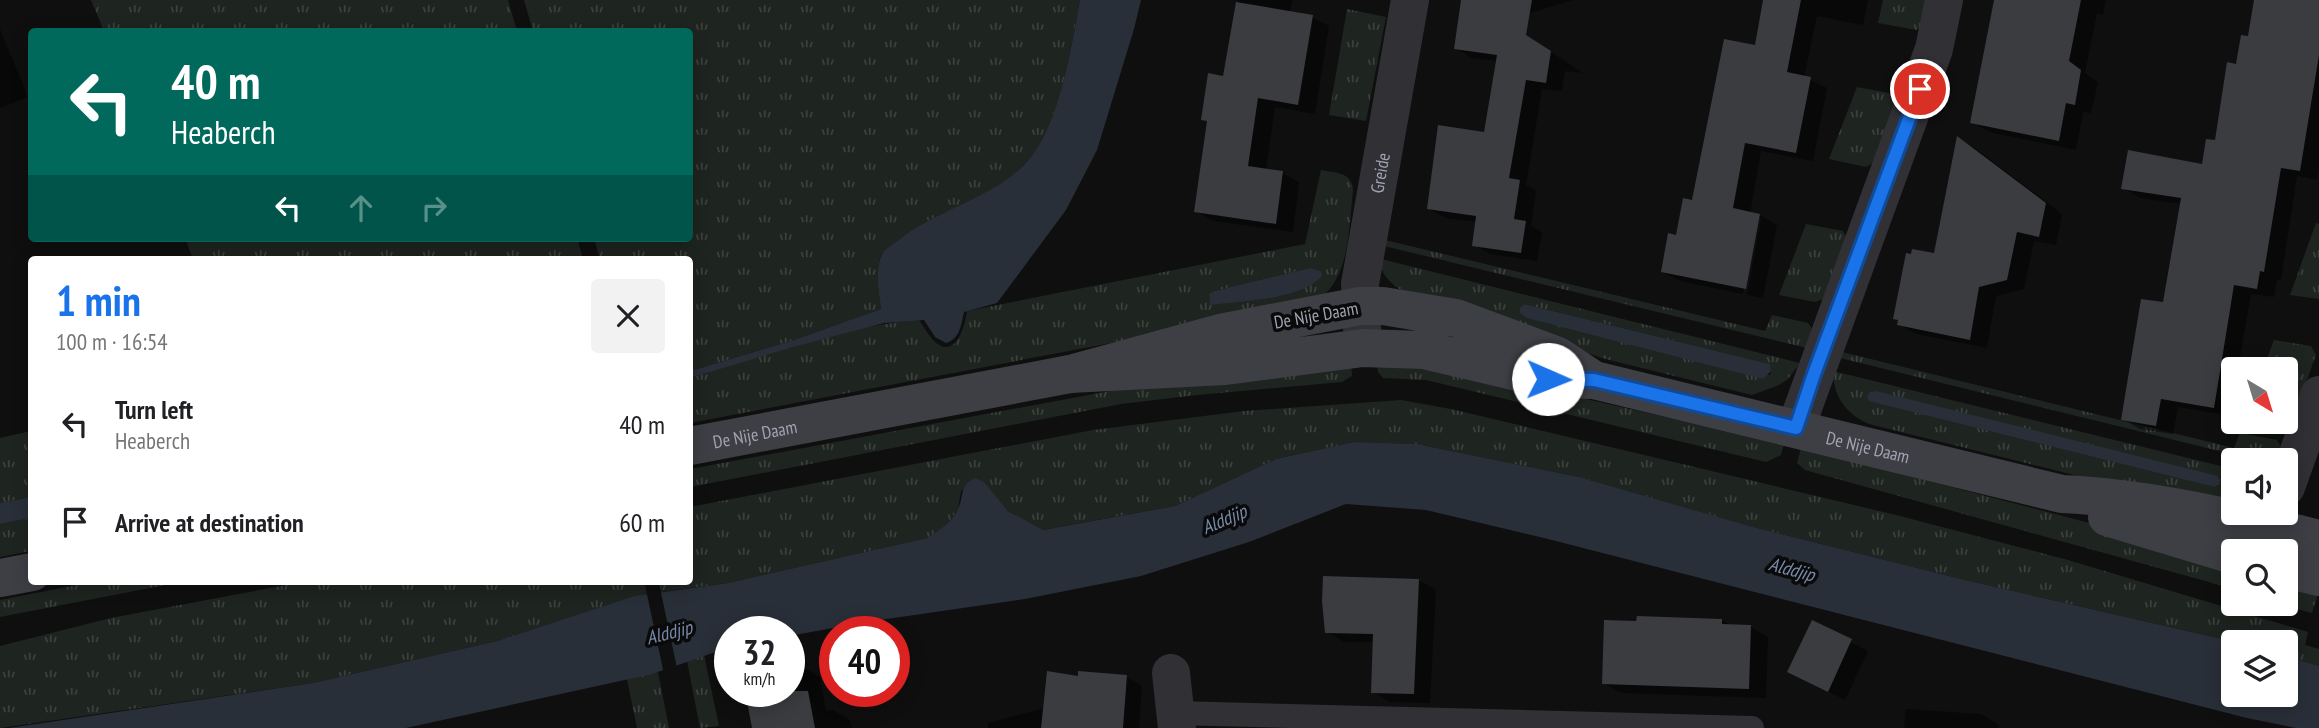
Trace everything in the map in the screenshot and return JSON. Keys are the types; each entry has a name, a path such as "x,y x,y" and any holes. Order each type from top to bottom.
{"street":[{"name":"Greide","path":"1363,348 1360,284 1410,0"},
{"path":"1796,428 1934,50 1944,0"},
{"name":"De Nije Daam","path":"693,445 1070,374 1220,333 1360,306 1383,306 1456,318 1558,356 1594,380"},
{"name":"De Nije Daam","path":"1070,374 1225,366 1363,348 1424,350 1548,379 1594,380 2062,494 2110,496 2319,539"},
{"path":"2298,454 2319,395"},
{"name":"De Nije Daam","path":"2062,494 2101,515 2221,551"},
{"path":"2298,572 2319,577"},
{"path":"0,578 28,573"},
{"path":"1171,673 1176,720"}],"lane":[{"path":"1176,720 1752,728"}],"green space":[{"path":"91,0 508,0 516,28 103,28"},
{"path":"524,0 1080,0 1062,87 1055,110 1036,150 1024,165 995,187 912,230 884,251 878,272 881,309 791,341 693,370 693,256 599,256 595,242 693,242 693,28 532,28"},
{"path":"1883,0 1928,0 1924,25 1916,30 1878,23"},
{"path":"1347,9 1386,17 1366,121 1329,115"},
{"path":"1857,87 1894,94 1898,102 1876,161 1866,167 1829,159"},
{"path":"1321,170 1347,177 1352,185 1348,239 1341,270 1324,295 1311,305 693,422 693,377 832,335 890,323 919,320 933,340 947,347 958,340 967,311 1305,244","holes":["1310,268 1321,271 1210,304 1209,295 1214,291"]},
{"path":"2316,223 2319,224 2319,299 2290,295"},
{"path":"1806,224 1843,231 1847,239 1826,298 1815,302 1779,295"},
{"path":"1385,240 1765,331 1772,315 1808,323 1813,331 1807,348 1384,246"},
{"path":"187,242 578,242 582,256 192,256"},
{"path":"1381,259 1800,363 1788,379 1779,385 1752,395 1605,359 1402,291 1387,278","holes":["1524,304 1770,364 1770,375 1520,308"]},
{"path":"2274,340 2311,346 2316,355 2298,405 2298,357 2268,357"},
{"path":"1838,351 2234,448 2221,448 2221,451 1836,357"},
{"path":"1376,360 1431,364 1784,444 1781,455 1766,462 1426,380 1383,378 1378,372"},
{"path":"1351,361 1352,376 1342,382 1121,404 693,486 693,468 1137,386"},
{"path":"1833,371 2221,466 2221,502 2143,492 1869,424 1854,415 1842,403"},
{"path":"1401,400 1451,409 1896,515 2068,560 2221,606 2221,616 2255,616 2308,632 2305,645 2319,649 2319,666 2298,660 2298,630 2221,630 2221,639 1965,580 1757,528 1579,477 1417,444 1354,442 1276,459 1175,506 1042,530 1008,511 984,483 975,478 961,491 958,509 946,526 927,538 728,583 661,592 660,585 693,585 693,506 1093,430 1244,411"},
{"path":"28,432 28,498 0,503 0,438"},
{"path":"2240,434 2277,440 2281,448 2234,448"},
{"path":"1801,448 2124,532 2221,564 2221,585 1805,470 1797,463"},
{"path":"28,519 28,552 0,557 0,524"},
{"path":"77,585 165,585 0,617 0,600"},
{"path":"286,585 645,585 647,594 497,641 313,683 0,728 0,646 111,618"},
{"path":"2298,585 2319,591 2312,613 2298,609"},
{"path":"704,655 719,726 700,728 687,661"},
{"path":"658,672 669,728 637,728 627,679"}],"water":[{"path":"1080,0 1141,0 1097,150 1066,210 997,303 964,312 957,335 946,343 935,337 924,320 884,323 693,377 693,370 791,341 881,309 878,272 884,251 912,230 1010,177 1036,150 1055,110"},
{"path":"1310,268 1321,271 1322,276 1300,290 1270,298 1210,305 1209,294 1214,291"},
{"path":"1524,304 1770,364 1771,371 1763,379 1527,318 1520,313"},
{"path":"1876,391 2218,476 2219,482 2215,487 1869,401 1867,397 1870,392"},
{"name":"Alddjip","path":"1354,442 1417,444 1579,477 1757,528 1965,580 2221,639 2221,707 2298,707 2298,660 2319,666 2319,728 2296,728 2247,718 1426,510 1346,504 1249,542 1141,576 1025,599 907,616 819,616 819,631 805,633 805,616 714,616 714,653 652,674 406,728 9,728 313,683 497,641 635,596 728,583 927,538 951,520 957,511 964,488 975,478 984,482 1008,511 1043,530 1175,506 1276,459"},
{"path":"28,498 28,519 0,524 0,503"}],"pier":[{"path":"660,588 677,668 664,674 646,590"}],"building":[{"path":"1461,0 1532,0 1526,35 1551,51 1546,83 1526,80 1509,178 1520,180 1514,219 1526,221 1521,253 1472,246 1476,216 1427,209 1438,125 1484,132 1497,55 1454,49"},
{"path":"1763,0 1801,0 1787,72 1811,77 1796,153 1745,143 1733,208 1760,214 1746,289 1661,272 1668,233 1676,235 1683,198 1692,200 1724,39 1755,45"},
{"path":"1994,0 2081,0 2069,61 2081,70 2075,105 2066,103 2059,141 1970,123"},
{"path":"2254,0 2319,0 2319,55 2300,171 2281,168 2264,272 2260,271 2257,289 2234,285 2214,408 2161,399 2156,426 2121,420 2141,299 2163,302 2181,198 2121,189 2128,150 2202,164 2206,139 2215,140 2227,62 2236,64 2241,35 2248,36"},
{"path":"1236,2 1313,15 1298,105 1258,98 1248,166 1283,171 1276,224 1194,212 1207,121 1201,120 1208,73 1223,76"},
{"path":"1957,136 2046,203 2039,237 2017,232 2007,280 1979,287 1970,340 1897,325 1898,320 1893,319 1906,253 1911,254 1912,249 1934,253"},
{"path":"1323,576 1419,579 1414,694 1371,693 1373,634 1325,633"},
{"path":"1637,616 1722,619 1722,624 1751,625 1749,689 1602,684 1604,620 1636,621"},
{"path":"1812,620 1852,639 1828,692 1787,672"},
{"path":"1047,671 1078,676 1078,671 1127,675 1123,728 1041,728"},
{"path":"805,691 808,691 815,728 752,728 748,707 805,707"}],"route":[{"path":"1548,379 1594,380 1796,428 1920,89"}]}
